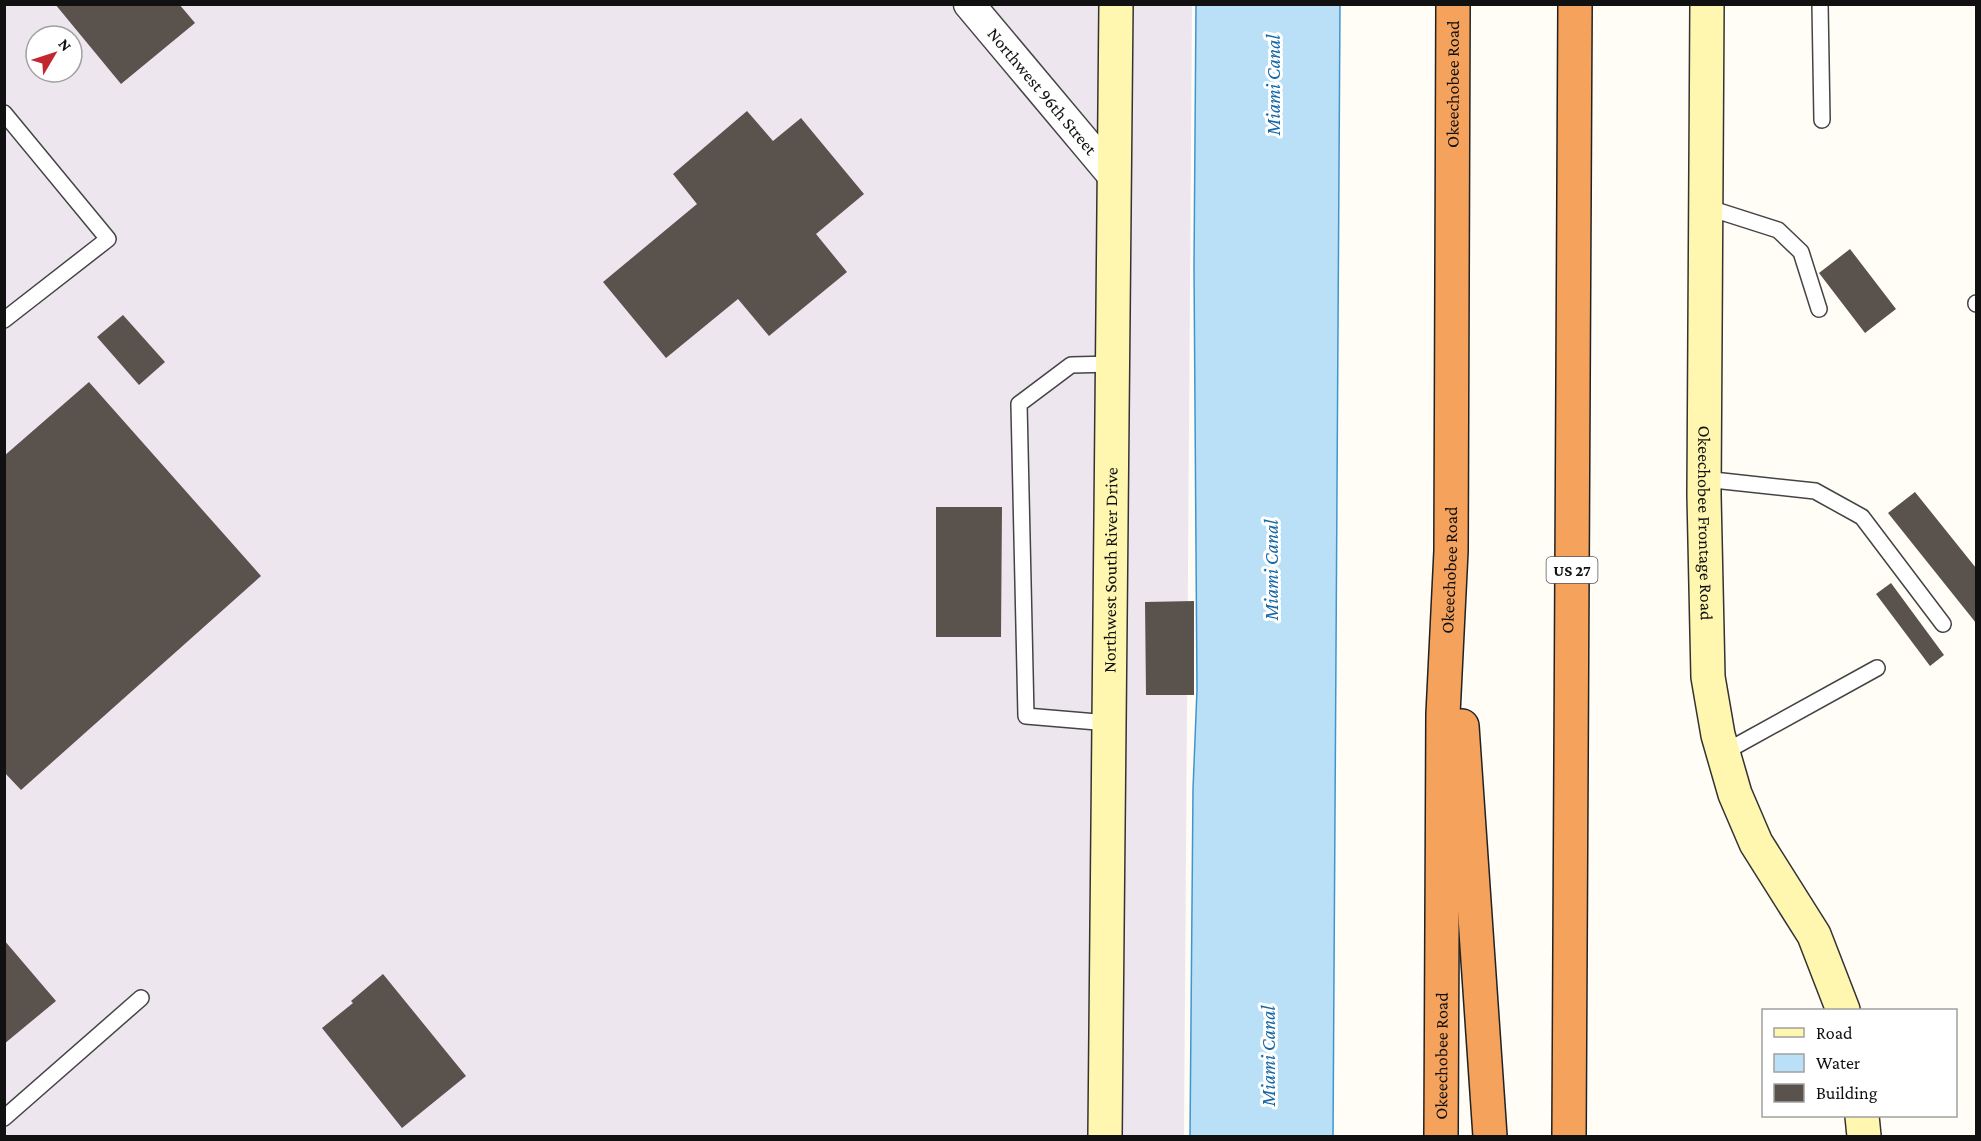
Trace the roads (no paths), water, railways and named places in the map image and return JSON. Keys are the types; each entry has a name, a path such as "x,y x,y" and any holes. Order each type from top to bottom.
{"highway":[{"name":"Okeechobee Road","path":"1440,1137 1443,714 1451,551 1453,4"},
{"name":"US 27","path":"1569,1137 1575,4"},
{"path":"1451,551 1490,1137"}],"street":[{"name":"Northwest 96th Street","path":"969,4 1115,178"},
{"name":"Northwest South River Drive","path":"1105,1137 1116,4"},
{"name":"Okeechobee Frontage Road","path":"1707,4 1704,479 1708,676 1718,735 1736,794 1756,843 1814,935 1842,1009"},
{"path":"1862,1117 1864,1137"}],"lane":[{"path":"1820,4 1822,120"},
{"path":"4,113 108,239 4,320"},
{"path":"1706,207 1778,230 1801,252 1819,309"},
{"path":"1109,723 1026,716 1019,404 1071,365 1113,364"},
{"path":"1704,479 1815,490 1862,517 1943,624"},
{"path":"1723,753 1877,668"},
{"path":"4,1118 141,998"}],"water":[{"name":"Miami Canal","path":"1196,5 1340,5 1333,1136 1190,1136 1193,789 1197,690 1194,267"}]}
